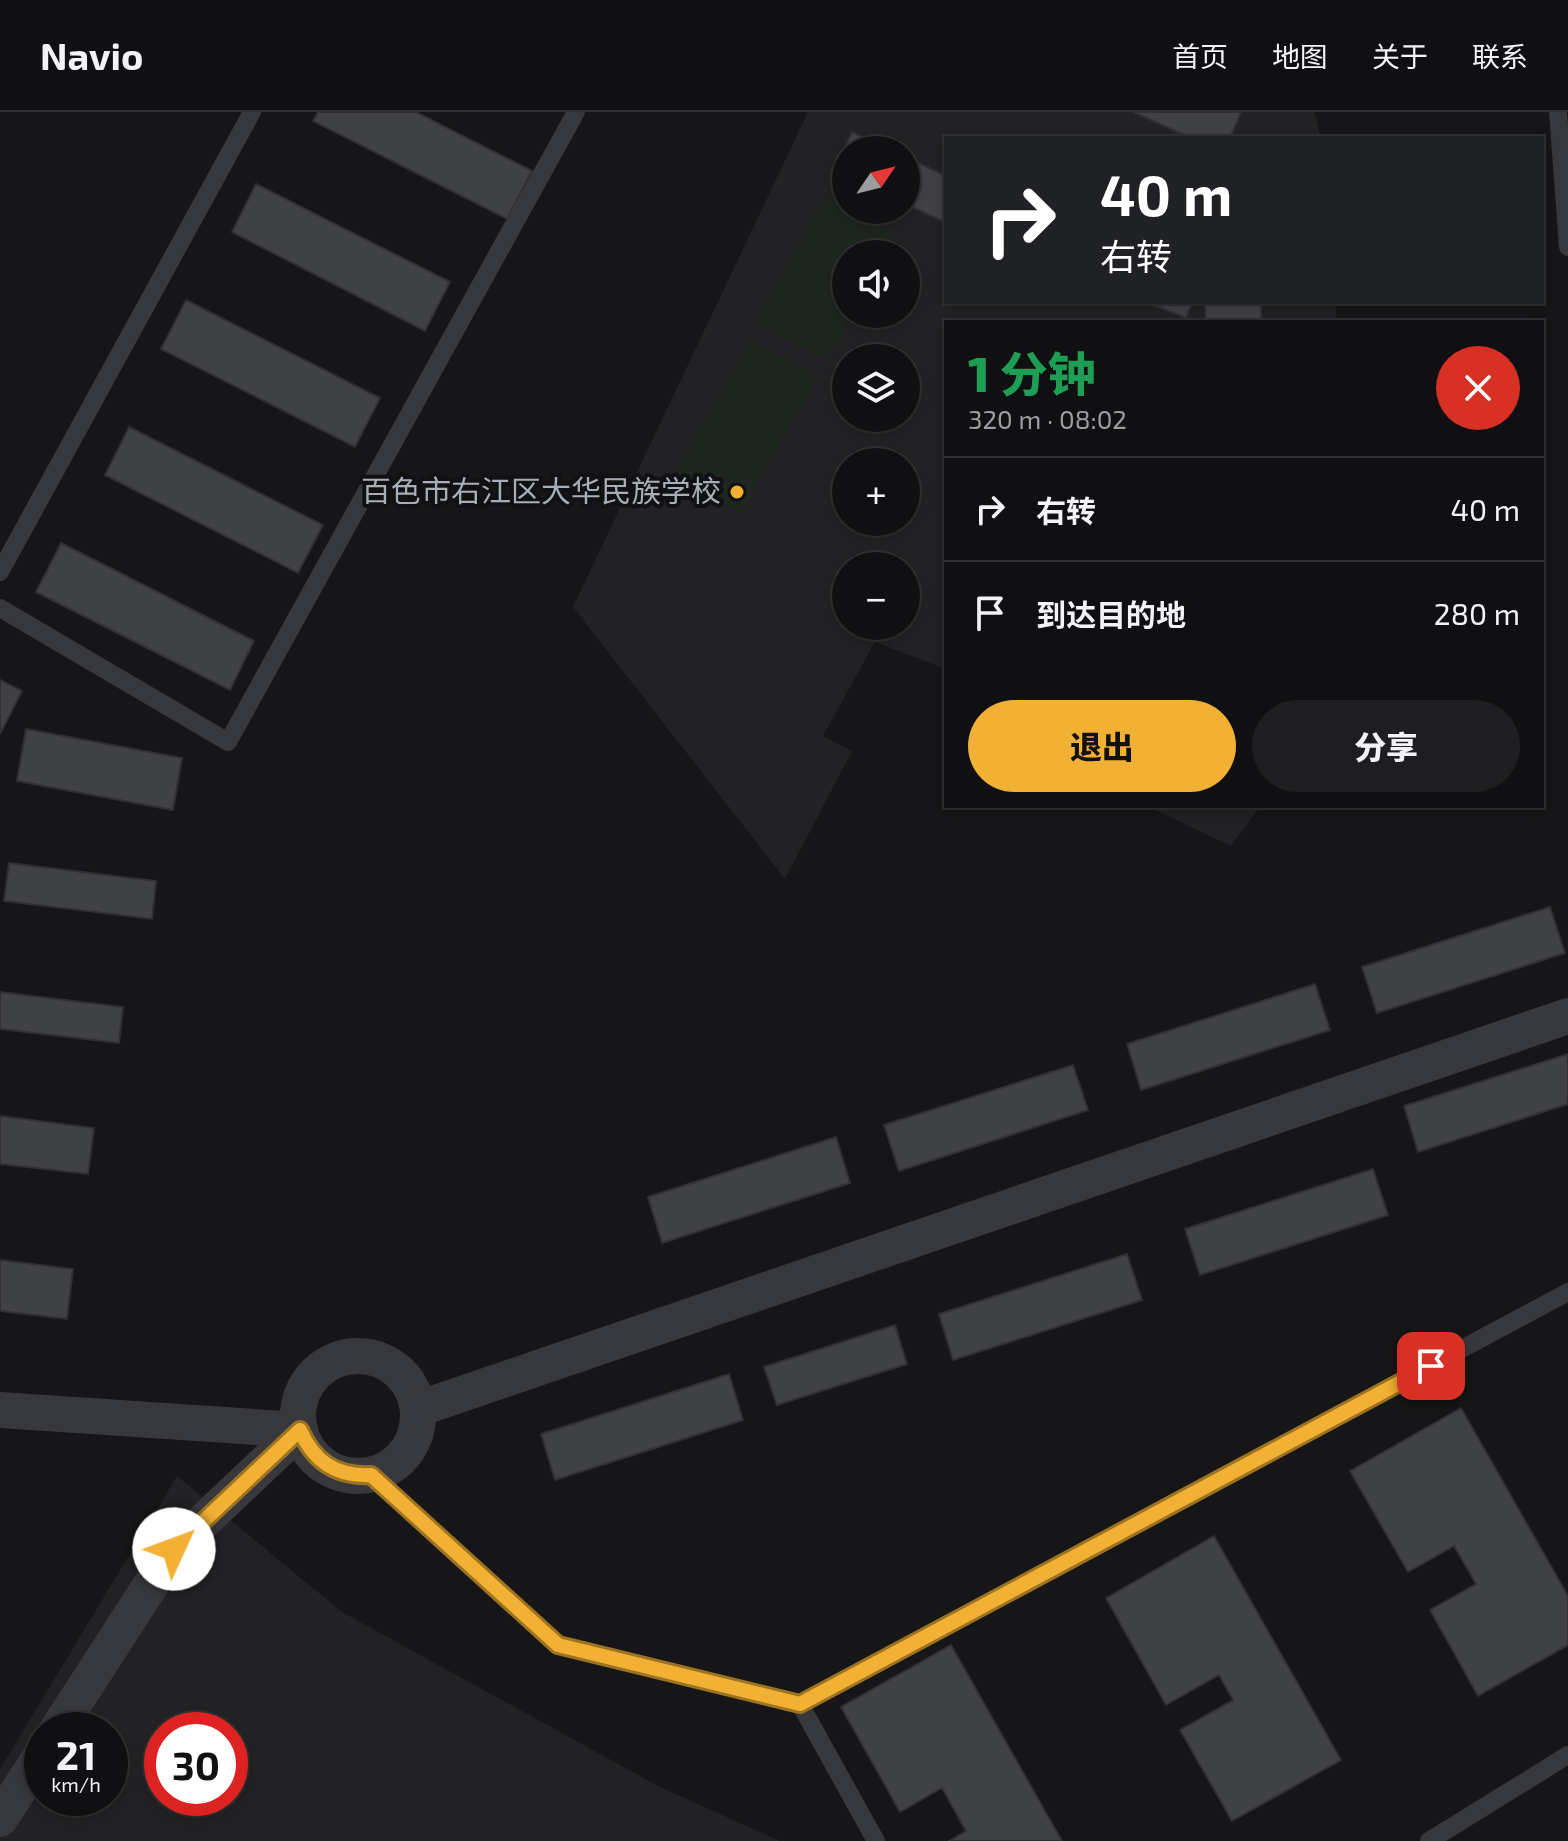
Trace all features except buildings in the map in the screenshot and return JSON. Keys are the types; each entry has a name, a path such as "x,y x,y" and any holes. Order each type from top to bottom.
{"street":[{"path":"418,1409 1568,1016"},
{"path":"347,1356 367,1356 386,1362 401,1374 412,1390 418,1409 412,1444 401,1458 371,1475 352,1476 327,1466 307,1447 300,1430 298,1410 308,1383 329,1363 347,1356"},
{"path":"0,1410 300,1430"},
{"path":"69,1712 174,1549 300,1430"},
{"path":"0,1819 24,1782"}],"lane":[{"path":"0,572 252,112"},
{"path":"0,608 228,742 576,112"},
{"path":"1558,112 1568,247"},
{"path":"371,1475 558,1645 800,1704 1568,1292"},
{"path":"800,1704 876,1841"},
{"path":"1429,1841 1568,1755"}],"shaded area":[{"name":"百色市右江区大华民族学校","path":"808,112 1314,112 1320,136 944,136 944,304 1335,304 1337,320 944,320 944,668 875,642 823,736 852,751 785,879 573,607"},
{"path":"825,197 832,201 832,224 875,224 895,235 892,240 832,240 832,328 845,328 836,344 832,344 827,360 757,322"},
{"path":"752,340 818,378 740,512 675,474"},
{"path":"1151,808 1259,808 1231,846"},
{"path":"177,1476 342,1612 660,1787 780,1841 0,1841 0,1769 24,1729 24,1816 128,1816 128,1712 34,1712"}],"place":[{"name":"百色市右江区大华民族学校","path":"737,492"}],"route":[{"path":"174,1549 300,1430 307,1447 319,1461 335,1471 352,1476 371,1475 558,1645 800,1704 1431,1366"}]}
